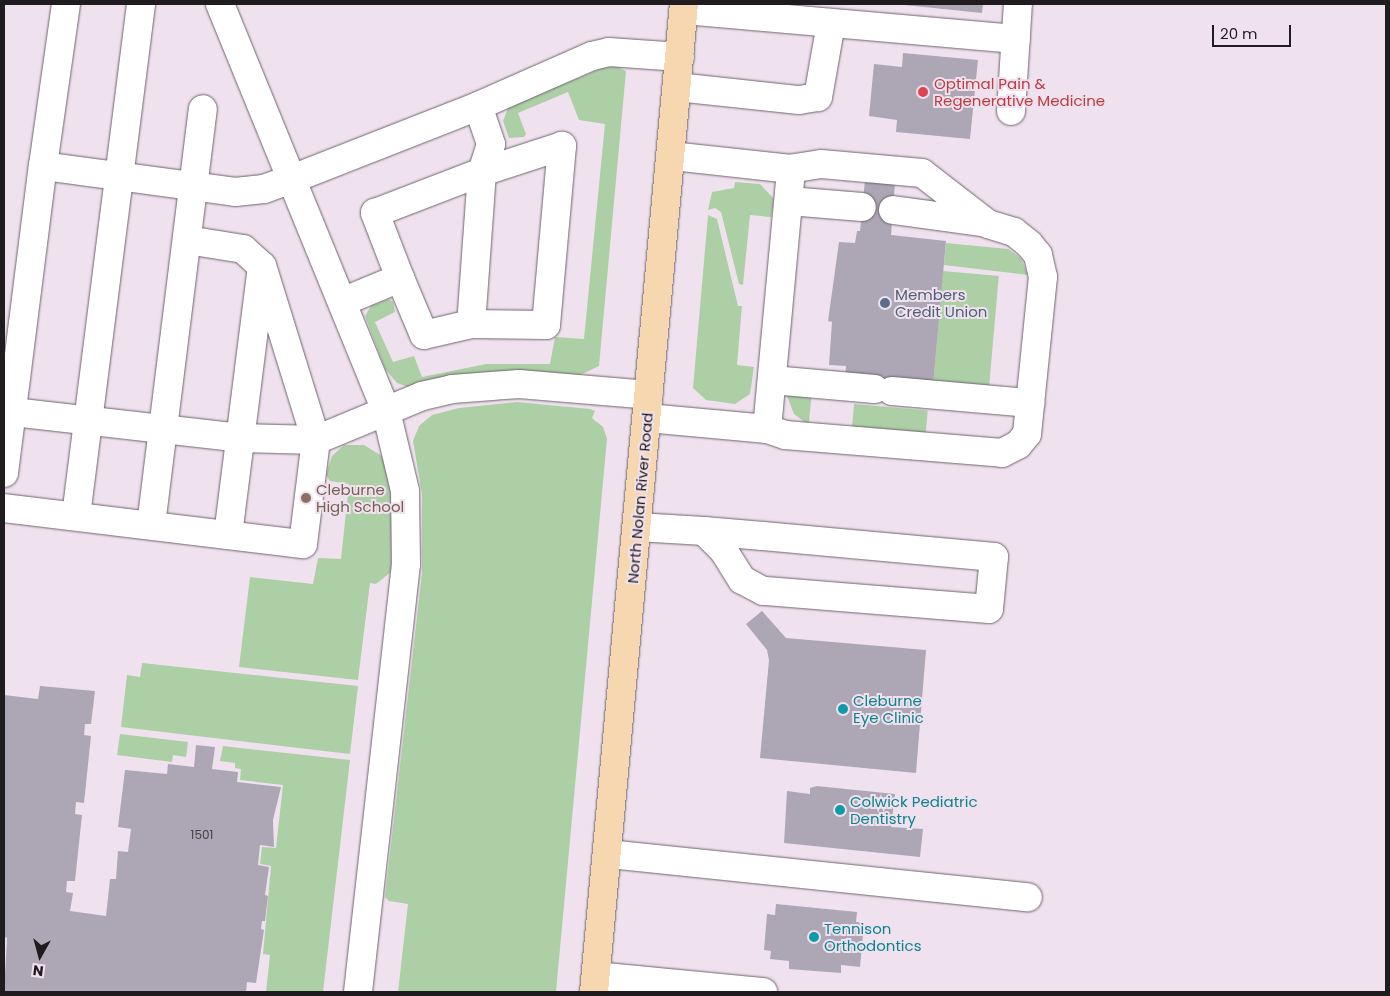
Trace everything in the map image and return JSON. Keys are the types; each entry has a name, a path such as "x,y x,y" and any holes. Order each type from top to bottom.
{"main road":[{"name":"North Nolan River Road","path":"595,984 609,854 684,7"}],"lane":[{"path":"4,473 7,411 66,4"},
{"path":"76,516 141,4"},
{"path":"220,4 386,411 398,453 405,491 406,564 358,992"},
{"path":"1011,111 1018,4"},
{"path":"684,7 831,23 1016,39"},
{"path":"677,87 799,100 818,97 831,23"},
{"path":"43,166 235,192 264,189 478,106 600,54 680,57"},
{"path":"471,324 482,172 492,144 478,106"},
{"path":"151,525 203,110"},
{"path":"562,146 546,325 471,324 424,335 400,278 374,213 482,172 562,146"},
{"path":"671,156 791,170 821,164 922,173 988,224"},
{"path":"767,429 791,170"},
{"path":"789,201 862,207"},
{"path":"7,411 240,438 316,440 386,411 452,389 519,384 648,406 767,429 785,435 1002,453 1018,445 1027,434 1043,277 1038,255 1029,244 1014,232 962,218 893,210"},
{"path":"4,508 304,544 316,440 262,266 244,249 187,240"},
{"path":"228,535 262,266"},
{"path":"342,302 400,278"},
{"path":"772,380 1030,403"},
{"path":"637,527 704,531 994,558 989,609 763,591 742,580 724,550 704,531"},
{"path":"609,854 1028,897"},
{"path":"595,984 763,992"}],"green space":[{"path":"616,66 626,71 599,366 578,376 411,388 397,383 385,369 365,316 371,306 389,299 393,302 395,312 375,322 393,362 414,356 422,377 486,364 550,364 555,337 584,339 605,124 579,120 568,92 518,113 526,134 524,137 509,138 503,121 509,106 603,68"},
{"path":"735,182 760,184 774,199 771,217 750,215 743,285 739,284 721,212 715,208 708,210 712,192 734,188"},
{"path":"708,215 717,219 738,306 742,306 737,365 754,367 750,394 735,404 706,400 693,388"},
{"path":"946,243 1008,249 1021,258 1028,275 944,265"},
{"path":"943,271 999,276 989,390 933,386"},
{"path":"812,391 809,422 806,423 794,414 787,396"},
{"path":"517,402 595,411 592,418 603,427 607,439 556,992 398,992 408,904 389,901 385,897 422,573 422,494 413,441 419,426 432,415 459,408"},
{"path":"854,404 928,410 926,433 852,427"},
{"path":"344,445 364,445 382,456 388,471 391,498 391,572 376,584 370,583 358,680 239,667 250,577 313,584 318,558 341,559 349,484 330,481 326,475 332,456"},
{"path":"142,663 358,686 350,754 121,727 127,675 140,677"},
{"path":"120,734 188,742 186,757 173,755 172,762 117,755"},
{"path":"223,746 350,760 323,992 266,992 270,955 263,954 271,866 260,864 262,847 276,848 283,785 240,780 241,769 235,768 235,763 220,761"}],"building":[{"path":"895,4 983,4 982,13"},
{"name":"Optimal Pain & Regenerative Medicine","path":"903,53 978,60 970,139 896,132 897,120 869,116 874,64 902,67"},
{"name":"Members Credit Union","path":"865,180 895,183 891,235 946,241 933,386 891,402 873,401 845,379 846,366 829,365 832,322 828,321 839,242 855,243 857,231 860,231"},
{"name":"Cleburne Eye Clinic","path":"762,611 786,638 926,650 916,773 760,758 769,660 767,650 746,624"},
{"path":"40,686 95,691 91,724 85,724 84,735 91,736 84,803 76,802 75,814 82,815 75,881 67,881 66,892 73,893 70,911 106,916 110,879 116,879 118,851 128,852 131,829 118,827 125,770 167,774 168,764 194,767 196,745 215,747 212,769 238,772 237,782 281,787 273,820 274,847 260,845 258,865 269,867 265,895 268,896 265,921 262,921 261,929 264,930 256,983 247,982 246,992 4,992 7,938 4,937 4,695 38,699"},
{"name":"Colwick Pediatric Dentistry","path":"817,786 895,794 891,827 923,829 920,857 784,843 787,791 810,794 810,788"},
{"name":"Tennison Orthodontics","path":"776,904 857,912 856,922 864,923 860,967 841,965 841,973 789,969 789,961 770,959 771,951 764,950 767,914 775,915"}],"place":[{"name":"Optimal Pain & Regenerative Medicine","path":"923,92"},
{"name":"Members Credit Union","path":"885,303"},
{"name":"Cleburne High School","path":"306,498"},
{"name":"Cleburne Eye Clinic","path":"843,709"},
{"name":"Colwick Pediatric Dentistry","path":"840,810"},
{"name":"Tennison Orthodontics","path":"814,937"}]}
